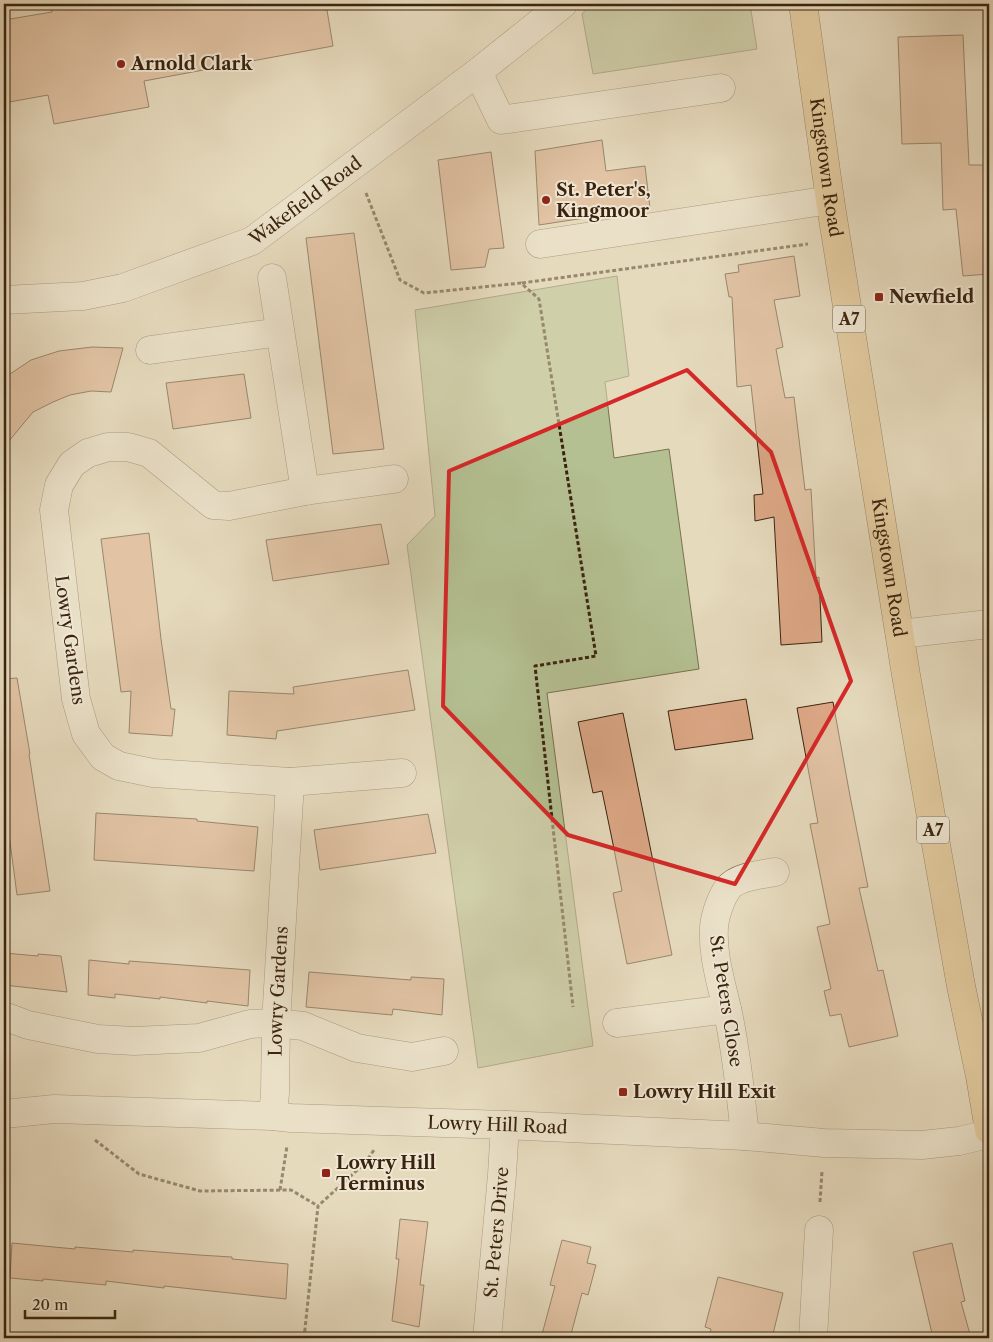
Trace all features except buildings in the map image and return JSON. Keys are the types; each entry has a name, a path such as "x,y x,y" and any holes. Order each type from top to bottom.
{"main road":[{"name":"Kingstown Road","path":"803,4 830,200 900,634 961,986 989,1130"}],"street":[{"name":"Wakefield Road","path":"4,300 82,296 123,288 252,241 478,72 563,4"},
{"path":"478,72 502,120 721,88"},
{"path":"540,244 830,200"},
{"path":"272,278 305,491"},
{"path":"150,350 280,332"},
{"name":"Lowry Gardens","path":"282,1117 275,1093 276,1023 290,782 154,773 119,766 103,757 86,734 76,699 54,510 59,485 72,464 88,453 108,447 128,447 148,453 213,506 229,506 305,491 394,479"},
{"path":"900,634 989,624"},
{"path":"290,782 402,773"},
{"name":"St. Peters Close","path":"745,1136 727,1009 715,957 714,928 717,910 728,888 738,880 774,872"},
{"path":"617,1023 727,1009"},
{"path":"4,1016 28,1025 98,1039 134,1041 199,1038 250,1024 276,1023 303,1026 357,1048 412,1058 444,1051"},
{"name":"Lowry Hill Road","path":"4,1114 54,1109 505,1125 745,1136 824,1143 922,1145 959,1141 989,1134"},
{"name":"St. Peters Drive","path":"487,1338 505,1125"},
{"path":"812,1338 818,1230"}],"path":[{"path":"355,164 400,280 424,293 522,283 837,240"},
{"path":"522,283 539,299 596,656 535,666 573,1007"},
{"path":"280,1190 282,1117"},
{"path":"304,1338 318,1206 365,1162 395,1121"},
{"path":"93,1138 139,1174 200,1191 291,1190 318,1206"},
{"path":"818,1230 824,1143"}],"highlighted area":[{"path":"687,370 771,452 851,681 735,884 568,835 443,706 449,471"}],"green space":[{"path":"590,4 750,4 757,49 593,74 582,14"},
{"path":"617,276 629,376 605,382 614,458 669,449 699,669 547,693 593,1046 478,1068 407,545 435,516 415,310"}],"place":[{"name":"Arnold Clark","path":"121,64"},
{"name":"St. Peter's, Kingmoor","path":"546,200"},
{"name":"Newfield","path":"879,297"},
{"name":"Lowry Hill Exit","path":"623,1092"},
{"name":"Lowry Hill Terminus","path":"326,1173"}]}
